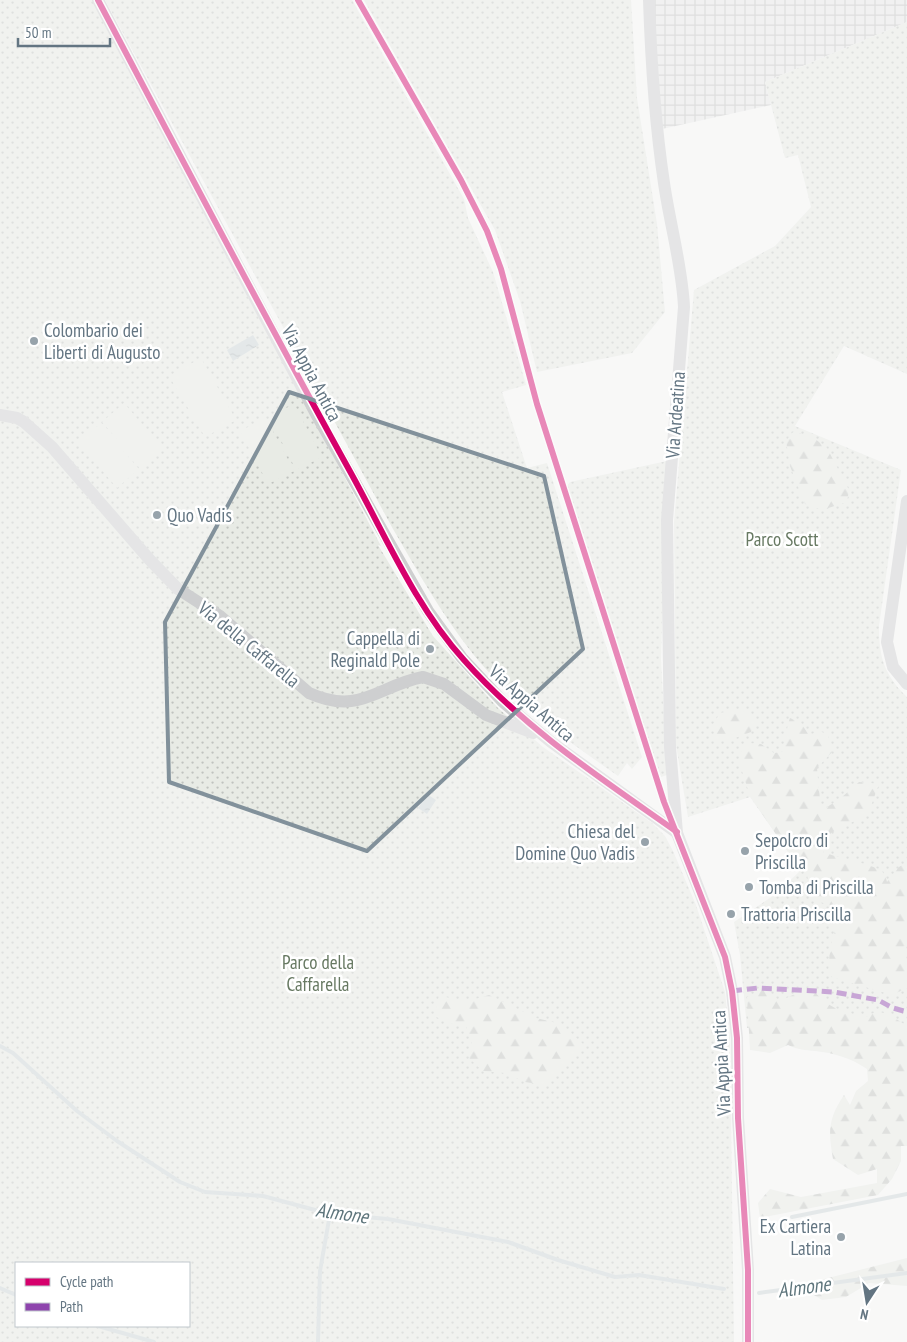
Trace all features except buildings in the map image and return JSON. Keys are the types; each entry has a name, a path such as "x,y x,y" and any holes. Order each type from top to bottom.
{"street":[{"name":"Via Appia Antica","path":"98,0 316,414 428,612 462,658 502,702 551,742 677,832 725,957 732,991 737,1038 738,1118 748,1270 748,1342"},
{"name":"Via Ardeatina","path":"649,0 652,65 664,183 683,286 684,308 667,520 670,747 677,832"},
{"name":"Via della Caffarella","path":"0,415 10,416 24,422 52,447 149,559 178,589 220,616 310,693 325,700 344,703 363,700 423,677 444,684 486,715 517,726 551,742"},
{"path":"907,500 902,579 888,628 888,648 893,667 907,684"}],"highlighted area":[{"path":"289,392 544,476 583,649 367,851 169,782 165,622"}],"shaded area":[{"path":"653,0 907,0 907,22 765,82 771,105 662,129"}],"green space":[{"name":"Parco della Caffarella","path":"0,0 92,0 381,546 378,545 433,636 498,708 543,747 652,823 665,836 696,905 725,992 730,1039 734,1342 0,1342"},
{"path":"105,0 352,0 464,199 468,218 493,272 526,385 502,392 527,468 547,463 642,757 632,769 627,763 618,776 541,720 488,672 451,624 393,529"},
{"path":"364,0 631,0 637,98 657,224 665,312 632,353 537,372 520,301 495,230"},
{"name":"Parco Scott","path":"907,22 907,374 844,346 795,426 901,470 879,626 880,647 884,665 893,681 907,697 907,1041 817,1022 747,1028 740,955 734,922 776,894 801,870 750,797 688,817 676,745 674,522 694,290 775,246 811,207 798,155 785,158 765,82"},
{"path":"201,358 236,420 205,437 169,376"},
{"path":"124,403 163,449 141,467 102,422"},
{"path":"294,404 322,457 296,470 269,417"},
{"path":"266,418 294,471 268,484 240,431"},
{"path":"100,424 139,469 117,488 78,442"},
{"path":"793,432 811,436 827,448 849,490 847,502 822,510 805,504 790,466 786,441"},
{"path":"667,461 661,659 667,775 661,777 566,487 570,482"},
{"path":"740,709 753,717 755,724 751,732 727,741 716,739 712,726 720,713"},
{"path":"790,718 801,723 809,735 820,731 828,735 832,752 817,768 821,811 841,798 859,782 879,784 868,814 831,833 823,852 877,868 882,871 887,882 899,867 907,862 907,944 903,947 907,962 907,988 892,995 828,976 830,948 839,917 831,905 812,900 804,859 788,852 750,796 740,765 741,752 748,743 761,744 774,753 782,752"},
{"path":"810,987 823,1000 835,1008 866,1017 877,1011 890,1015 907,1026 907,1146 901,1146 901,1161 892,1179 878,1195 760,1218 758,1203 770,1189 801,1197 877,1183 877,1169 858,1175 833,1159 830,1141 832,1118 839,1103 844,1095 850,1105 856,1091 868,1081 867,1069 836,1055 802,1050 788,1045 770,1053 750,1050 747,997 764,989 780,1001"},
{"path":"489,995 536,1018 561,1024 583,1044 569,1064 546,1085 525,1082 505,1073 483,1071 469,1058 473,1047 466,1026 455,1025 434,1016 439,996 469,1001"},
{"path":"907,1258 907,1286 869,1283 846,1297 822,1300 809,1292 816,1281"}],"water":[{"path":"253,335 259,345 233,361 227,350"},
{"path":"427,794 436,800 427,814 418,808"}],"waterway":[{"name":"Almone","path":"0,1046 13,1053 77,1111 117,1141 180,1182 205,1192 263,1196 330,1214 388,1219 508,1242 558,1260 615,1277 639,1275 724,1289"},
{"path":"792,1217 907,1194"},
{"path":"318,1342 320,1271 330,1214"},
{"name":"Almone","path":"759,1293 907,1273"},
{"path":"0,1288 15,1295"},
{"path":"102,1327 154,1342"}],"marked path":[{"path":"732,991 758,988 834,992 878,1000 893,1008 907,1012"}],"cycle path":[{"path":"98,0 390,547 416,595 431,617 464,660 512,709 565,752 677,832"},
{"path":"358,0 461,180 487,231 501,269 537,404 664,802 725,957 732,991 737,1038 738,1118 748,1270 748,1342"}],"place":[{"name":"Colombario dei Liberti di Augusto","path":"34,341"},
{"name":"Quo Vadis","path":"157,515"},
{"name":"Cappella di Reginald Pole","path":"430,649"},
{"name":"Chiesa del Domine Quo Vadis","path":"645,842"},
{"name":"Sepolcro di Priscilla","path":"745,851"},
{"name":"Tomba di Priscilla","path":"749,887"},
{"name":"Trattoria Priscilla","path":"731,914"},
{"name":"Ex Cartiera Latina","path":"841,1237"}]}
